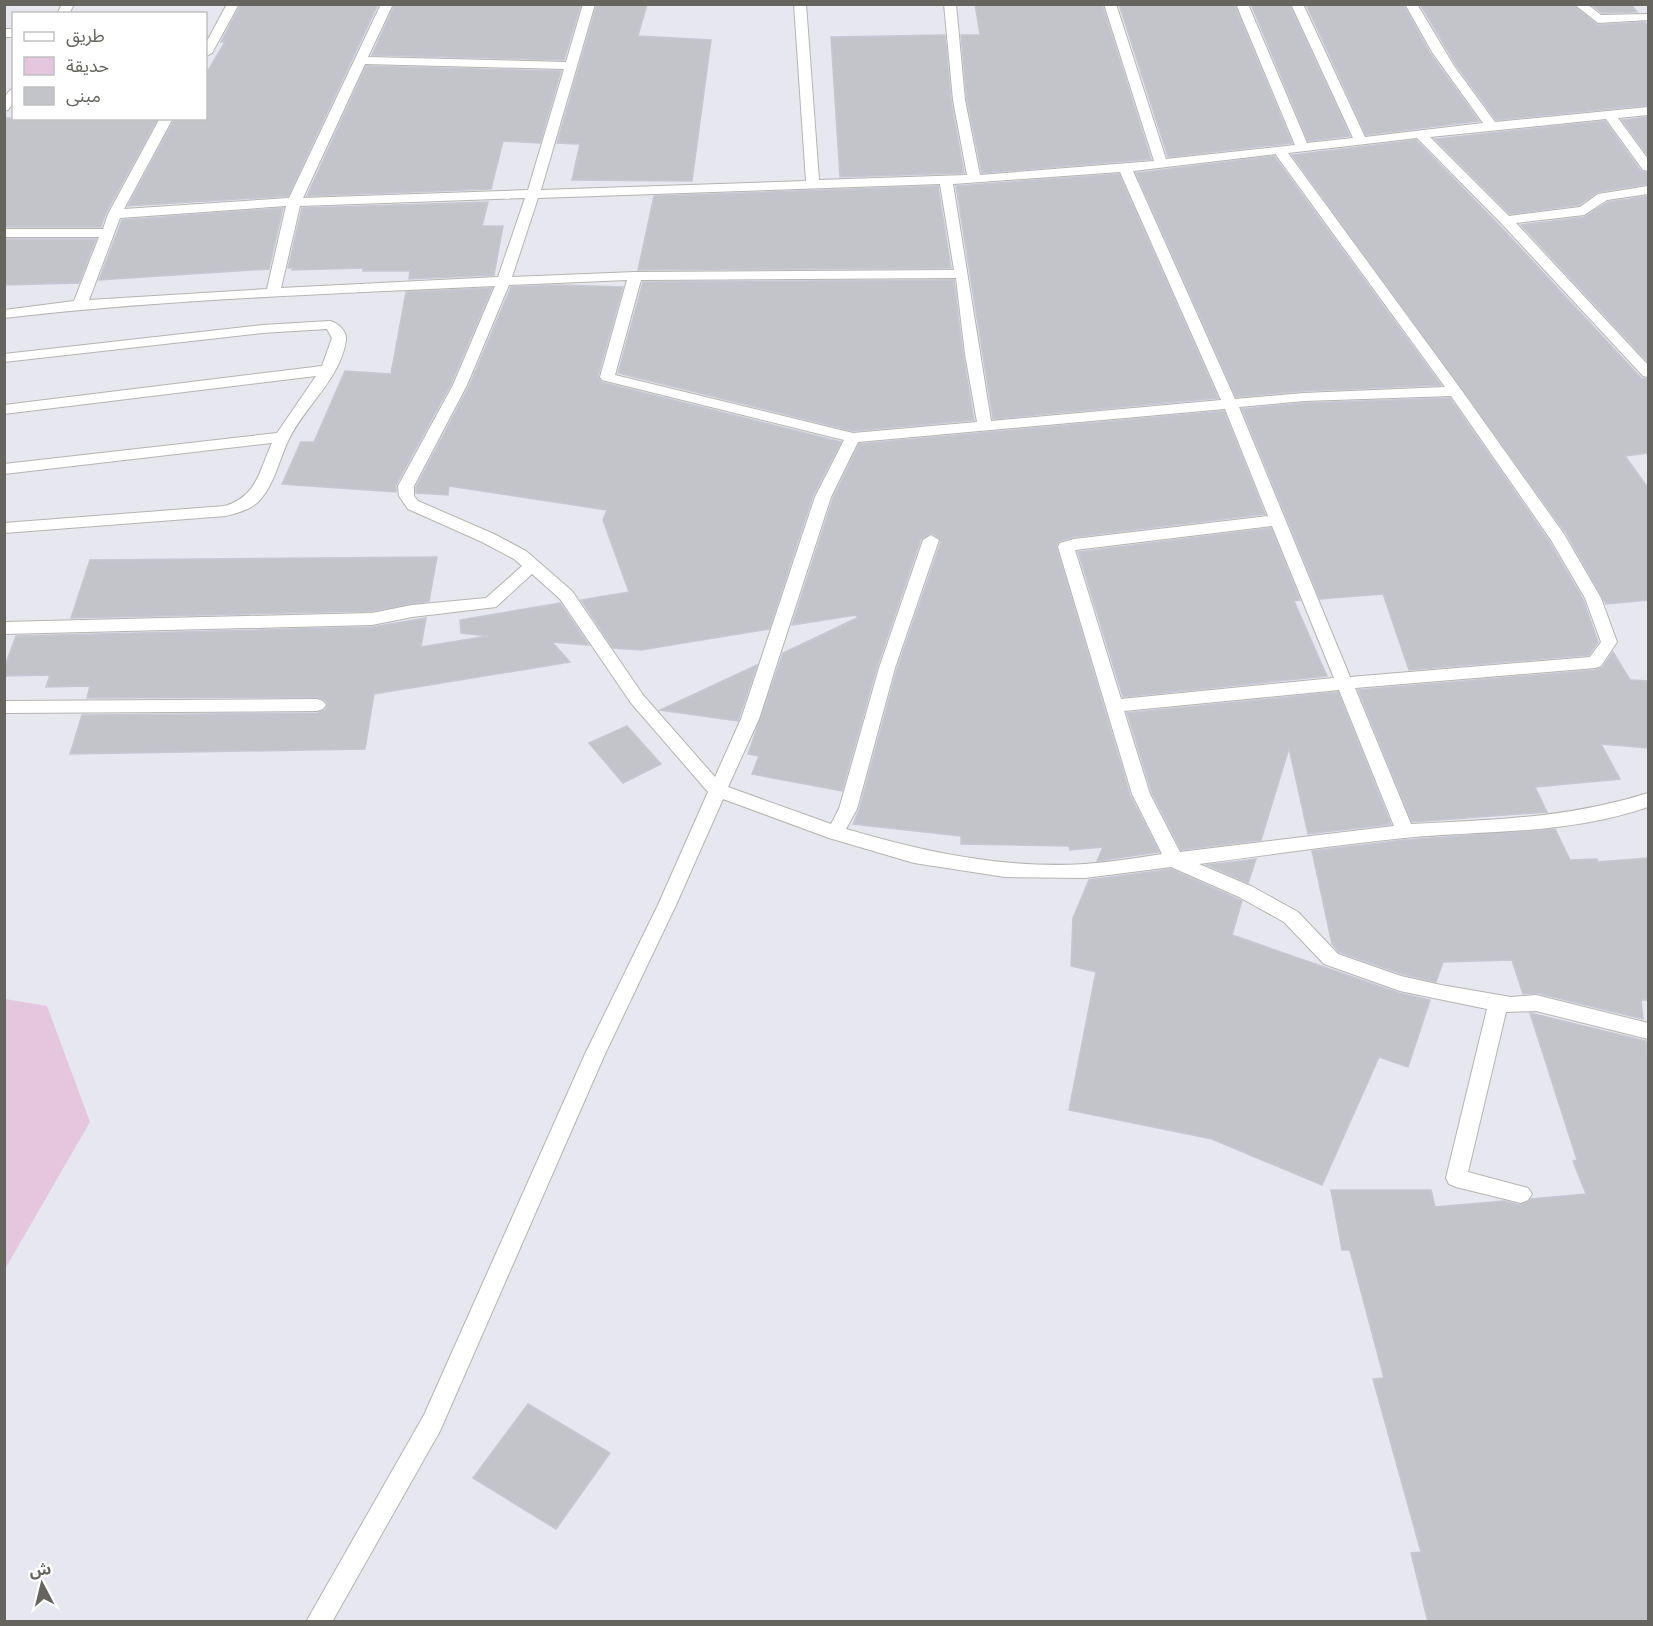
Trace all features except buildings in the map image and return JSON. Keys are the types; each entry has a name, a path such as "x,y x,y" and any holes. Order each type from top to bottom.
{"street":[{"path":"208,46 233,4"},
{"path":"273,292 294,202 387,4"},
{"path":"589,4 572,66 542,157 533,194 504,281 460,385 406,486 405,493 406,499 413,505 489,538 520,555 566,595 637,699 717,790 835,833 915,856 1005,870 1085,871 1405,831 1538,825 1622,809 1648,800"},
{"path":"800,4 813,184"},
{"path":"950,4 959,100 974,179"},
{"path":"1110,4 1161,164"},
{"path":"1242,4 1303,149"},
{"path":"1297,4 1361,141"},
{"path":"1411,4 1426,34 1452,74 1492,126"},
{"path":"1579,4 1598,19 1648,15 1643,4"},
{"path":"360,60 572,66"},
{"path":"115,214 294,202 974,179 1125,168 1281,152 1492,126 1648,111"},
{"path":"1609,114 1648,166"},
{"path":"80,305 115,214 166,120"},
{"path":"1420,134 1506,220 1647,369"},
{"path":"1116,706 1345,683 1595,662 1609,642 1593,598 1558,538 1455,391 1281,152"},
{"path":"1125,168 1230,403 1405,831"},
{"path":"946,179 962,274 972,354 986,427"},
{"path":"1506,220 1584,211 1603,197 1648,190"},
{"path":"4,233 107,233"},
{"path":"4,314 80,305 273,292 504,281 636,276 962,274"},
{"path":"636,276 608,377 853,438 1305,397 1455,391"},
{"path":"4,358 262,329 330,325 338,331 339,338 326,370 282,437 261,487 254,497 240,507 226,511 4,528"},
{"path":"4,410 326,370"},
{"path":"4,469 282,437"},
{"path":"318,1622 432,1423 595,1054 667,905 750,719 824,497 853,438"},
{"path":"1277,520 1074,544 1066,547 1092,640 1116,706 1141,794 1175,861 1246,892 1292,917 1330,959 1400,983 1498,1003 1536,1003 1648,1031"},
{"path":"835,833 848,809 886,668 931,540"},
{"path":"4,628 372,619 412,611 490,603 532,566"},
{"path":"4,707 317,705"},
{"path":"1498,1003 1456,1178 1521,1194"}],"green space":[{"path":"5,999 47,1006 90,1122 5,1269"}]}
